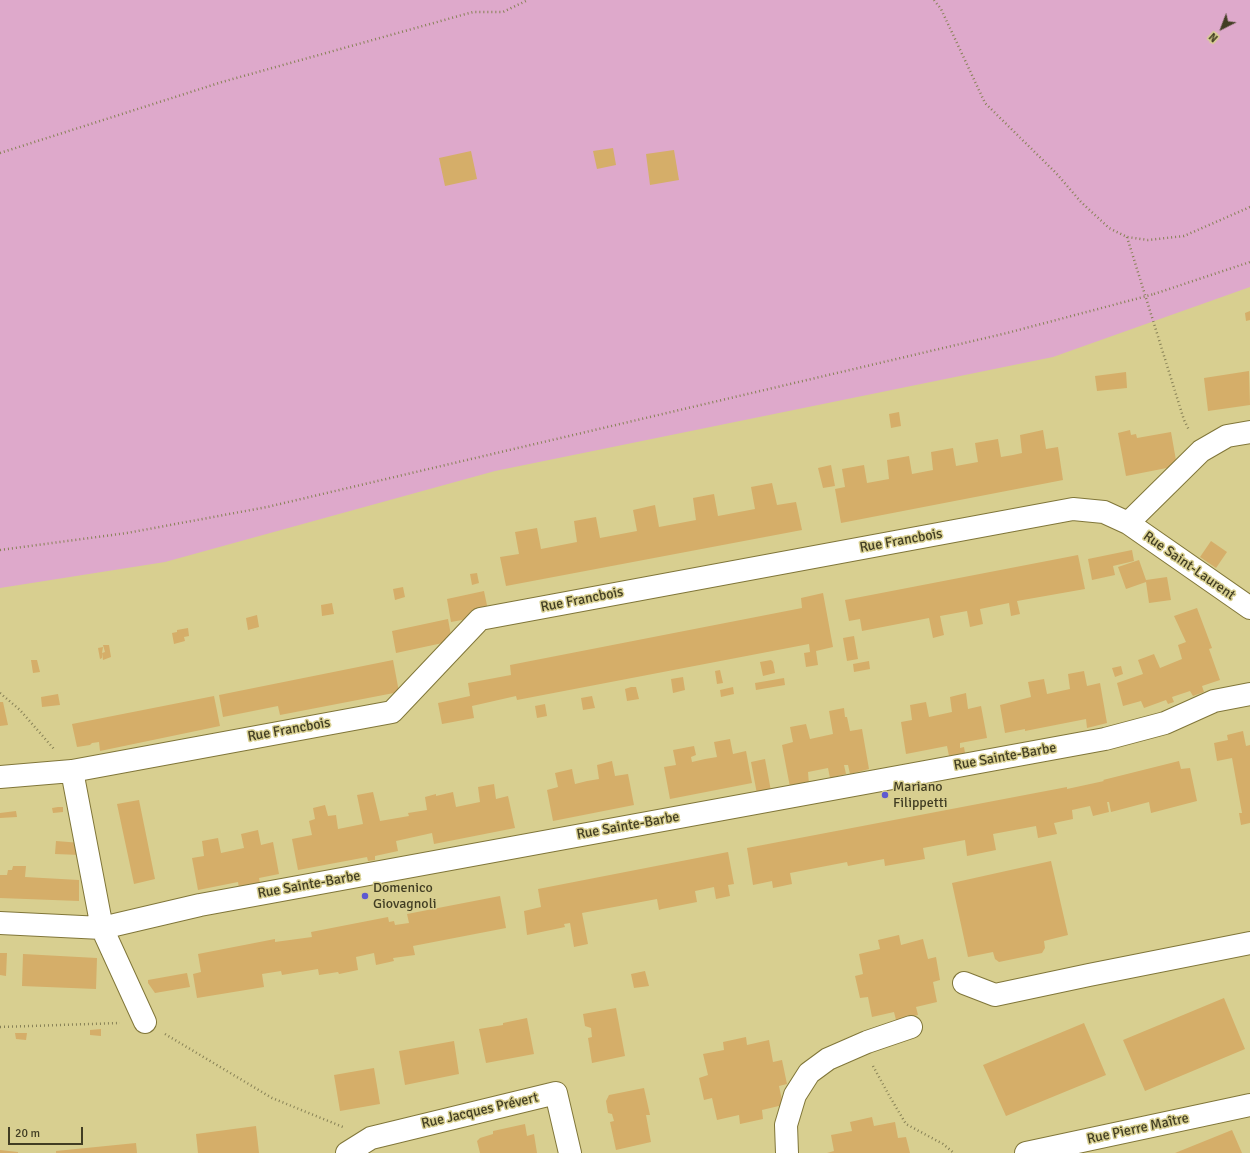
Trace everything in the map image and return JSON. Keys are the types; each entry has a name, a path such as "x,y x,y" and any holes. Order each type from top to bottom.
{"street":[{"path":"1128,523 1201,451 1227,436 1250,432"},
{"name":"Rue Francbois","path":"0,777 72,771 392,712 480,619 1073,509 1104,512 1128,523"},
{"name":"Rue Saint-Laurent","path":"1128,523 1250,608"},
{"name":"Rue Sainte-Barbe","path":"0,923 102,928 200,905 1105,739 1165,723 1214,701 1250,694"},
{"path":"72,771 102,928 145,1022"},
{"path":"964,983 995,995 1250,943"},
{"path":"787,1153 786,1125 795,1095 809,1074 828,1059 867,1042 911,1028"},
{"name":"Rue Jacques Prévert","path":"347,1153 372,1138 556,1093 570,1153"},
{"name":"Rue Pierre Maître","path":"1026,1153 1250,1105"}],"path":[{"path":"0,153 222,82 473,12 503,12 528,0"},
{"path":"934,0 941,9 985,103 1056,172 1081,202 1108,228 1127,237 1148,240 1184,236 1250,207"},
{"path":"1127,237 1184,420 1201,451"},
{"path":"0,550 126,534 267,507 1007,333 1154,294 1250,262"},
{"path":"0,693 20,710 72,771"},
{"path":"0,1027 145,1022 272,1098 372,1138"},
{"path":"867,1042 872,1063 906,1124 943,1144 954,1153"}],"shaded area":[{"path":"0,0 1250,0 1250,287 1053,357 495,471 165,562 0,588"}],"building":[{"path":"613,148 616,165 597,169 593,151"},
{"path":"674,150 679,180 650,185 646,154"},
{"path":"471,151 477,179 445,186 439,158"},
{"path":"1250,311 1250,320 1246,321 1245,313"},
{"path":"1249,371 1250,405 1208,411 1204,378"},
{"path":"1126,372 1127,388 1097,391 1095,376"},
{"path":"899,412 901,426 891,428 889,414"},
{"path":"1043,430 1046,449 1058,447 1063,480 841,523 835,489 845,487 842,469 864,465 867,483 889,479 887,460 909,456 912,474 933,470 931,452 953,448 956,466 978,462 975,443 998,439 1001,457 1013,455 1022,453 1020,435"},
{"path":"1130,430 1131,435 1136,434 1137,438 1171,432 1177,466 1126,476 1118,433"},
{"path":"831,465 835,486 823,488 818,468"},
{"path":"772,483 777,505 796,502 802,530 506,586 500,557 519,554 515,532 537,528 541,549 577,542 574,521 596,517 600,538 637,531 633,510 655,505 659,527 696,520 693,498 714,494 718,516 755,509 751,487"},
{"path":"1211,541 1227,552 1216,568 1200,557"},
{"path":"1132,550 1134,561 1113,566 1115,575 1092,580 1088,559"},
{"path":"1078,555 1085,589 1017,601 1020,614 1011,616 1009,603 980,609 983,624 970,627 967,611 940,616 944,635 933,638 929,618 862,631 860,619 849,621 845,600"},
{"path":"1139,560 1146,580 1167,577 1171,600 1149,603 1146,582 1126,589 1118,567"},
{"path":"477,573 479,583 472,585 470,574"},
{"path":"403,587 405,597 395,600 393,589"},
{"path":"484,591 489,615 451,622 447,599"},
{"path":"823,593 833,647 816,651 818,665 806,667 804,653 810,652 809,644 517,700 516,696 472,706 474,718 442,724 438,703 470,696 468,683 511,675 510,665 802,608 801,598"},
{"path":"332,603 334,614 322,616 321,605"},
{"path":"1197,608 1212,648 1209,649 1220,680 1202,686 1204,692 1193,696 1190,691 1172,697 1174,702 1168,704 1166,700 1144,708 1141,701 1123,706 1117,683 1143,674 1138,660 1154,654 1160,668 1182,659 1178,645 1186,642 1174,616"},
{"path":"257,615 259,627 248,630 246,618"},
{"path":"448,619 452,641 396,653 392,631"},
{"path":"188,628 189,636 184,637 185,641 174,644 172,633 177,632 177,630"},
{"path":"854,636 858,659 847,661 843,638"},
{"path":"103,645 109,645 111,657 103,660 102,653 105,652"},
{"path":"103,647 102,658 100,659 98,648"},
{"path":"31,660 37,660 40,672 33,673"},
{"path":"393,660 399,692 280,715 278,706 223,717 219,695"},
{"path":"771,660 773,662 775,673 763,676 760,662"},
{"path":"869,661 870,669 854,672 853,664"},
{"path":"1121,666 1123,674 1115,677 1112,668"},
{"path":"720,670 723,683 717,684 715,671"},
{"path":"1084,671 1087,686 1100,683 1107,723 1087,728 1086,719 1025,731 1025,729 1005,733 1000,705 1031,697 1028,682 1044,679 1047,694 1070,689 1068,674"},
{"path":"683,677 685,690 673,693 671,679"},
{"path":"784,678 785,685 756,690 755,683"},
{"path":"636,687 639,699 627,701 625,689"},
{"path":"733,687 734,694 721,697 720,690"},
{"path":"966,693 968,709 981,706 987,738 960,743 960,748 964,747 965,753 949,756 947,746 906,754 901,722 912,720 910,705 926,702 929,717 952,712 950,697"},
{"path":"58,694 60,705 42,707 41,697"},
{"path":"214,696 220,726 100,751 99,742 77,747 72,724"},
{"path":"592,696 595,708 583,710 581,698"},
{"path":"0,702 3,702 8,725 0,726"},
{"path":"545,704 547,716 537,718 535,706"},
{"path":"844,708 845,717 847,717 850,731 862,729 869,769 850,774 848,765 844,765 846,774 830,778 828,768 808,772 809,784 790,787 782,745 793,742 790,727 806,724 810,739 833,734 829,711"},
{"path":"1243,731 1246,746 1250,745 1250,823 1241,825 1239,813 1242,813 1232,758 1217,761 1214,743 1228,740 1227,735"},
{"path":"730,739 733,754 746,751 752,783 670,799 664,767 676,765 673,750 694,746 696,755 691,757 692,762 717,757 714,742"},
{"path":"765,759 771,791 757,794 751,762"},
{"path":"612,761 615,776 628,774 634,805 553,821 547,790 558,787 555,773 572,769 575,784 599,779 597,765"},
{"path":"1179,761 1181,769 1190,768 1197,801 1151,813 1149,802 1111,812 1109,802 1107,802 1109,812 1093,816 1090,806 1072,810 1073,819 1054,823 1057,834 1038,838 1036,826 993,834 996,850 967,856 965,840 923,848 925,859 885,866 884,859 848,866 847,862 790,873 792,884 773,888 772,881 753,885 747,848 1067,787 1067,789 1104,781 1103,780"},
{"path":"494,784 496,799 508,796 515,828 434,844 432,833 396,841 398,851 375,856 375,860 368,861 367,857 298,870 292,839 312,835 309,821 315,819 313,808 325,805 328,816 336,815 338,829 363,824 357,795 373,792 380,821 409,816 408,813 427,810 425,797 436,794 436,796 453,792 456,807 480,802 478,787"},
{"path":"139,800 155,879 134,884 117,804"},
{"path":"63,807 63,812 53,813 52,808"},
{"path":"16,811 17,817 0,818 0,813"},
{"path":"258,830 261,845 273,842 279,874 259,878 260,883 240,894 238,882 198,890 192,858 204,856 202,841 218,838 221,853 244,848 241,834"},
{"path":"56,841 81,843 80,855 55,854"},
{"path":"728,852 734,884 728,885 730,896 716,899 714,887 695,891 697,902 659,910 657,899 582,913 588,944 574,947 570,923 564,924 565,927 527,935 524,911 541,907 538,889"},
{"path":"1051,861 1068,935 1044,941 1045,948 1042,953 999,962 995,959 993,952 968,957 952,883"},
{"path":"13,866 26,866 25,877 79,880 79,901 0,898 0,875 7,875 8,870 12,870"},
{"path":"500,896 506,928 413,946 415,955 393,958 394,961 376,965 374,953 356,957 358,970 339,974 338,972 319,975 318,969 282,975 281,971 262,974 264,987 197,998 193,974 201,972 198,954 275,939 275,942 312,937 311,932 388,917 389,922 394,921 395,925 409,923 407,914"},
{"path":"899,935 901,945 923,939 928,959 936,957 940,980 933,982 937,1002 916,1007 918,1015 896,1020 894,1012 872,1017 868,997 860,998 855,976 863,974 859,954 880,949 878,940"},
{"path":"0,953 7,953 6,976 0,975"},
{"path":"23,954 97,958 96,989 22,986"},
{"path":"645,971 649,986 634,988 631,974"},
{"path":"187,973 190,987 155,993 148,983 148,980"},
{"path":"1224,998 1245,1049 1145,1091 1123,1040"},
{"path":"616,1008 625,1056 592,1063 588,1038 592,1037 591,1028 585,1026 583,1014"},
{"path":"527,1018 534,1054 486,1063 479,1029 503,1025 503,1023"},
{"path":"1084,1023 1106,1075 1006,1116 983,1065"},
{"path":"101,1029 101,1036 90,1035 90,1030"},
{"path":"15,1033 27,1033 26,1040 16,1039"},
{"path":"746,1037 747,1045 769,1040 773,1062 782,1060 787,1084 779,1086 783,1105 762,1110 763,1119 740,1124 739,1115 717,1120 712,1098 704,1100 699,1078 708,1075 703,1054 724,1050 723,1042"},
{"path":"454,1041 459,1074 405,1085 399,1051"},
{"path":"374,1068 380,1104 340,1111 334,1075"},
{"path":"644,1088 650,1115 646,1115 651,1142 616,1150 610,1122 614,1121 612,1114 608,1113 606,1101 609,1095"},
{"path":"872,1117 874,1126 895,1122 898,1138 906,1137 910,1153 827,1153 834,1151 831,1135 852,1131 850,1122"},
{"path":"525,1124 527,1136 534,1134 537,1153 480,1153 477,1141 480,1138 493,1134 493,1131"},
{"path":"256,1126 259,1153 198,1153 196,1134"},
{"path":"1232,1130 1242,1153 1175,1153"},
{"path":"136,1143 137,1153 56,1153 56,1151"},
{"path":"0,1150 18,1152 18,1153 0,1153"}],"place":[{"name":"Mariano Filippetti","path":"885,795"},
{"name":"Domenico Giovagnoli","path":"365,896"}]}
